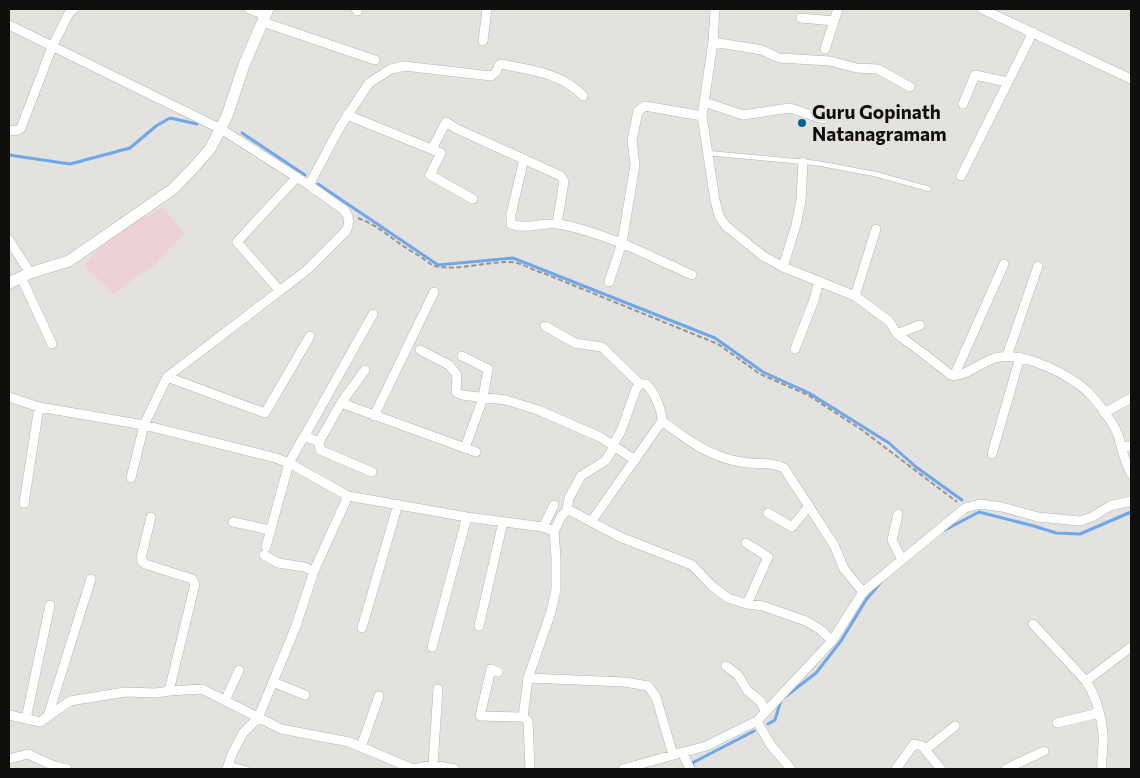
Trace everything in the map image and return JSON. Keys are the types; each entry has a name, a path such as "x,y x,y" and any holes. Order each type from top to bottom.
{"street":[{"path":"9,131 22,128 52,47 69,14 74,9"},
{"path":"249,9 375,60"},
{"path":"483,41 487,9"},
{"path":"715,9 713,42 702,116 715,200 719,216 726,226 763,256 783,267 855,296 889,321 897,334 947,373 954,376 991,359 1007,356 1020,357 1055,371 1080,386 1087,392 1118,434 1131,474"},
{"path":"825,49 838,9"},
{"path":"982,9 993,11 1131,79"},
{"path":"9,283 26,275 69,261 173,189 210,149 221,129 244,66 266,15"},
{"path":"801,18 834,21"},
{"path":"9,25 221,129 298,177 346,212 349,219 346,231 307,270 167,378 144,425 131,478"},
{"path":"961,176 1033,32"},
{"path":"713,42 762,50 779,58 830,61 856,68 878,69 910,87"},
{"path":"309,185 347,116 369,84 391,69 404,66 491,76 495,74 501,64 550,74 575,86 583,96"},
{"path":"963,104 975,76 1008,82"},
{"path":"704,102 743,114 790,108 823,119"},
{"path":"609,282 622,243 635,165 632,140 638,111 645,106 702,116"},
{"path":"347,116 441,153 430,175 473,199"},
{"path":"432,149 446,122 457,129 561,176 563,178 557,224"},
{"path":"524,160 510,222 522,226 557,224 582,229 622,243 692,275"},
{"path":"783,267 796,225 801,200 803,162"},
{"path":"280,291 237,242 298,177"},
{"path":"855,296 876,229"},
{"path":"9,240 26,275 52,344"},
{"path":"954,376 1004,264"},
{"path":"1007,356 1038,266"},
{"path":"795,349 814,300 819,281"},
{"path":"374,416 434,292"},
{"path":"314,571 304,567 278,563 264,551 290,463 373,314"},
{"path":"897,334 920,325"},
{"path":"544,326 575,343 602,348 640,384 648,385 660,410 662,421 701,449 741,462 770,463 784,468 834,545 844,569 863,592"},
{"path":"167,378 264,413 310,336"},
{"path":"420,350 449,365 457,375 456,392 462,395 506,400 538,410 600,437 635,460"},
{"path":"462,356 488,369 483,398 465,448"},
{"path":"992,454 1020,357"},
{"path":"365,370 341,403 319,442 320,450 372,472"},
{"path":"523,717 528,678 551,612 556,589 554,531 567,510 569,498 582,476 605,461 612,452 613,445 621,431 636,389 640,384"},
{"path":"9,396 39,407 144,425 276,458 290,463 348,496 467,517 543,527 554,531"},
{"path":"1104,414 1131,398"},
{"path":"341,403 476,452"},
{"path":"24,503 39,407"},
{"path":"591,522 662,421"},
{"path":"304,437 319,442"},
{"path":"1121,446 1131,446"},
{"path":"228,767 243,733 258,718 296,626 314,571 348,496"},
{"path":"624,769 706,746 758,721 832,641 863,592 965,508 980,504 1002,507 1038,517 1080,522 1110,506 1131,501"},
{"path":"362,628 398,504"},
{"path":"543,527 554,504"},
{"path":"768,513 792,527 809,506"},
{"path":"567,510 620,536 692,565 713,587 728,598 747,604 764,606 806,621 821,630 832,641"},
{"path":"898,514 892,540 902,560"},
{"path":"151,517 141,558 142,561 192,579 195,584 169,691"},
{"path":"432,647 467,517"},
{"path":"234,522 270,530"},
{"path":"479,626 503,522"},
{"path":"746,543 768,557 747,604"},
{"path":"48,717 91,579"},
{"path":"26,719 50,604"},
{"path":"1033,624 1086,681 1097,705 1103,734 1102,769"},
{"path":"1086,681 1131,647"},
{"path":"726,666 738,675 747,690 761,702 765,712"},
{"path":"498,672 491,669 480,716 523,717 528,721 530,769"},
{"path":"225,701 239,670"},
{"path":"528,678 625,682 648,686 656,697 678,754 690,769"},
{"path":"273,682 305,695"},
{"path":"433,765 438,688"},
{"path":"9,715 40,722 70,700 125,692 156,693 202,689 281,729 349,742 413,768 433,765 455,769"},
{"path":"361,747 379,696"},
{"path":"1056,723 1099,714"},
{"path":"758,721 770,744 790,769"},
{"path":"925,750 955,726"},
{"path":"896,769 913,745 919,744 941,769"},
{"path":"1006,769 1044,751"},
{"path":"11,769 10,759 28,754 54,766 67,769"}],"lane":[{"path":"707,153 803,162 875,174 929,189"},
{"path":"228,767 247,769"}],"path":[{"path":"346,212 377,227 402,247 437,267 516,262 534,271 543,272 718,344 760,374 808,395 862,430 965,508"}],"shaded area":[{"path":"162,207 184,233 155,265 113,293 84,266 115,235"}],"waterway":[{"path":"9,155 70,164 130,148 156,126 170,118 197,124"},
{"path":"242,133 305,175"},
{"path":"318,184 438,265 513,258 715,338 763,372 809,393 889,443 916,467 962,500"},
{"path":"943,531 979,512 1056,533 1080,534 1131,512"},
{"path":"768,724 775,720 781,700 816,673 841,641 866,600 881,582"},
{"path":"693,766 692,763 754,731"}],"place":[{"name":"Guru Gopinath Natanagramam","path":"802,123"}]}
